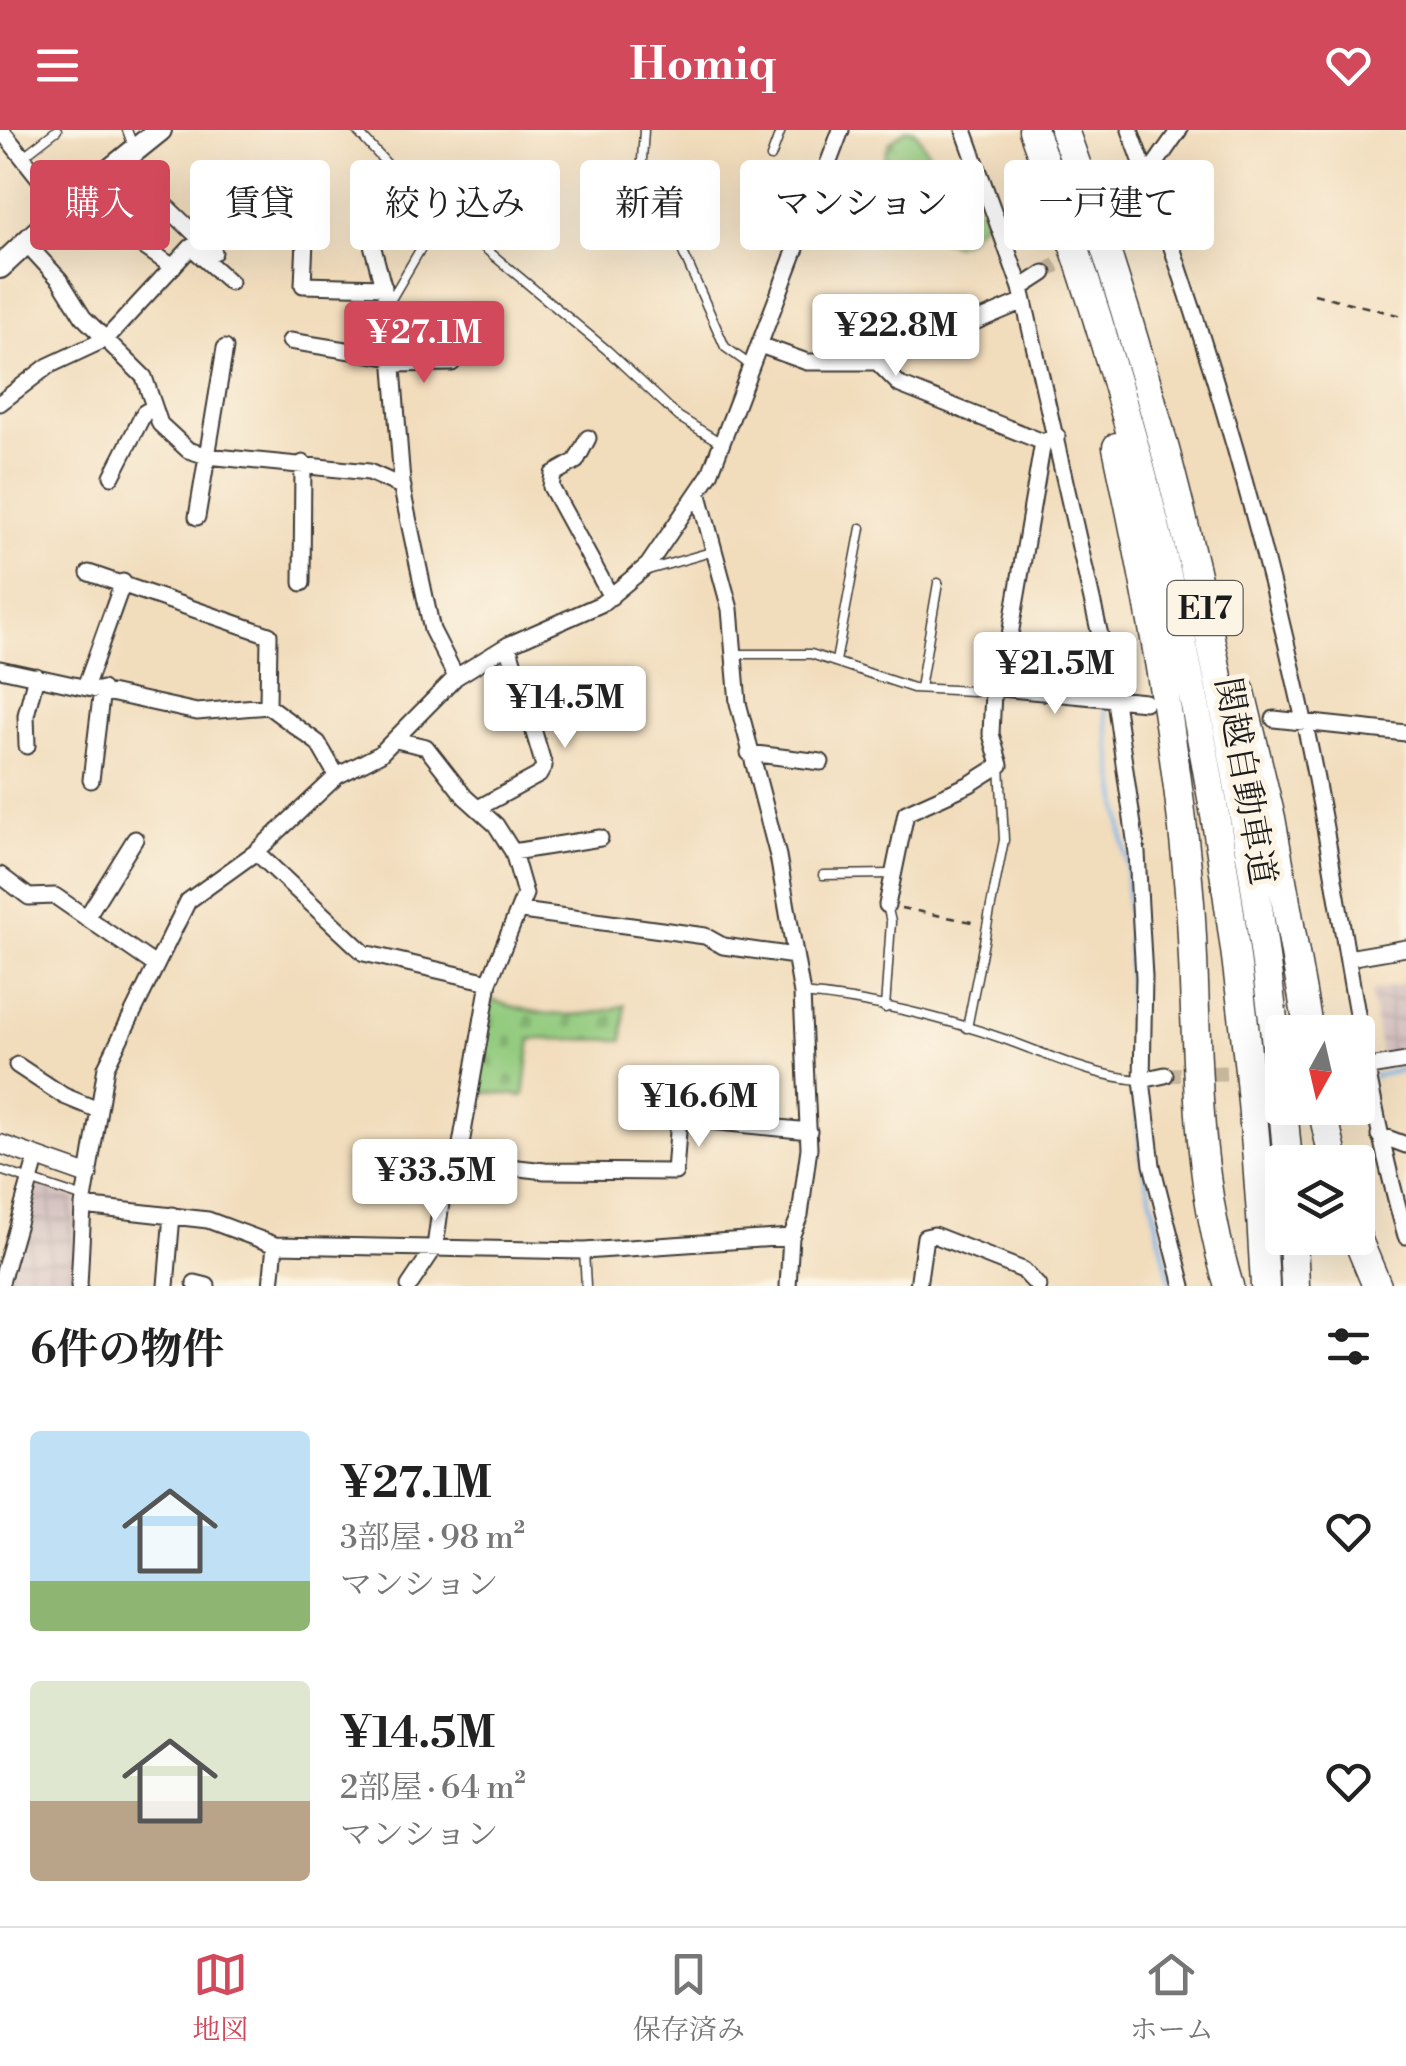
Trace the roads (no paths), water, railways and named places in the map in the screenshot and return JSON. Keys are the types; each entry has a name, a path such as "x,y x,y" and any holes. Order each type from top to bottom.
{"highway":[{"path":"1032,130 1114,433 1158,652 1190,901 1206,1180 1229,1286"},
{"name":"関越自動車道","path":"1032,130 1124,403 1193,694 1243,1009 1265,1286"},
{"name":"関越自動車道","path":"1064,130 1142,360 1201,588 1244,804 1271,1015"},
{"path":"1074,130 1136,315 1225,626 1270,818 1305,1015"},
{"path":"1294,1255 1295,1286"},
{"path":"1364,1255 1377,1286"}],"main road":[{"path":"128,145 160,130"},
{"path":"0,267 30,237"}],"street":[{"path":"1,130 30,169"},
{"path":"78,1286 84,1202 106,1067 188,902 256,852 337,776 396,740 456,677 508,645 610,597 643,570 699,496 840,130"},
{"path":"964,130 1022,294 1050,439 1114,700 1137,853 1144,977 1140,1079 1152,1165 1183,1286"},
{"path":"1130,130 1141,160"},
{"path":"1158,160 1180,130"},
{"path":"128,145 149,190 214,252"},
{"path":"25,242 60,280 83,317 144,377 160,424 176,439 207,456 369,472 403,488"},
{"path":"0,403 48,366 106,339 191,247 230,282"},
{"path":"149,250 173,267"},
{"path":"305,250 303,285 384,287"},
{"path":"374,250 388,305 403,488 432,630 450,657 456,677"},
{"path":"1172,250 1226,423 1305,723 1355,1015"},
{"path":"760,345 807,362 876,362 1022,294 1044,274"},
{"path":"290,341 394,361 452,364"},
{"path":"197,517 225,348"},
{"path":"876,362 900,384 1050,439"},
{"path":"112,476 144,413 154,407"},
{"path":"588,438 576,461 553,474 551,487 610,597"},
{"path":"887,905 906,813 970,784 1000,765 991,734 1050,439"},
{"path":"302,583 304,463"},
{"path":"699,496 711,552 730,609 749,753 778,856 802,994 809,1131 800,1215 791,1237 788,1286"},
{"path":"88,572 269,635 268,706"},
{"path":"91,780 94,687 122,582"},
{"path":"478,808 538,775 544,766 508,645"},
{"path":"0,669 197,712 268,706 318,743 337,776"},
{"path":"27,746 26,715 36,676"},
{"path":"998,690 1145,702"},
{"path":"1274,719 1406,733"},
{"path":"396,740 426,746 478,808 513,852 525,894 522,911 489,982 458,1162 441,1203 436,1247 409,1286"},
{"path":"749,753 820,762"},
{"path":"513,852 600,838"},
{"path":"86,918 135,839"},
{"path":"256,852 364,953 489,982"},
{"path":"3,884 29,897 55,896 155,965"},
{"path":"522,911 705,936 723,946 795,956"},
{"path":"1348,958 1406,948"},
{"path":"1375,1067 1406,1061"},
{"path":"17,1065 54,1090 98,1110"},
{"path":"1140,1079 1165,1075"},
{"path":"458,1162 544,1171 674,1172 679,1118 809,1131"},
{"path":"1375,1118 1406,1236"},
{"path":"1380,1135 1406,1144"},
{"path":"0,1144 34,1169 88,1175"},
{"path":"0,1286 34,1169"},
{"path":"84,1202 237,1228 275,1246 584,1251 791,1237"},
{"path":"166,1286 172,1216"},
{"path":"918,1286 925,1237 934,1235 1022,1270 1038,1286"},
{"path":"270,1286 275,1246"}],"lane":[{"path":"21,158 57,130"},
{"path":"356,130 383,160"},
{"path":"644,130 640,190 645,207 672,230 725,347 750,364"},
{"path":"770,157 781,130"},
{"path":"388,305 420,250"},
{"path":"487,250 680,418 721,443"},
{"path":"836,662 861,528"},
{"path":"643,570 711,552"},
{"path":"920,688 938,583"},
{"path":"734,654 789,652 920,688 998,690"},
{"path":"967,1028 1004,840 1000,765"},
{"path":"823,875 892,874"},
{"path":"885,1008 891,935 887,905"},
{"path":"802,994 885,1008 967,1028 1108,1077 1140,1079"},
{"path":"0,1170 34,1169 84,1202"},
{"path":"584,1251 586,1286"}],"waterway":[{"path":"1104,704 1127,865 1130,1062 1142,1159 1171,1286"},
{"path":"1375,1076 1406,1069"}],"tunnel":[{"path":"1044,273 1079,250"},
{"path":"1165,1075 1265,1072"}]}
